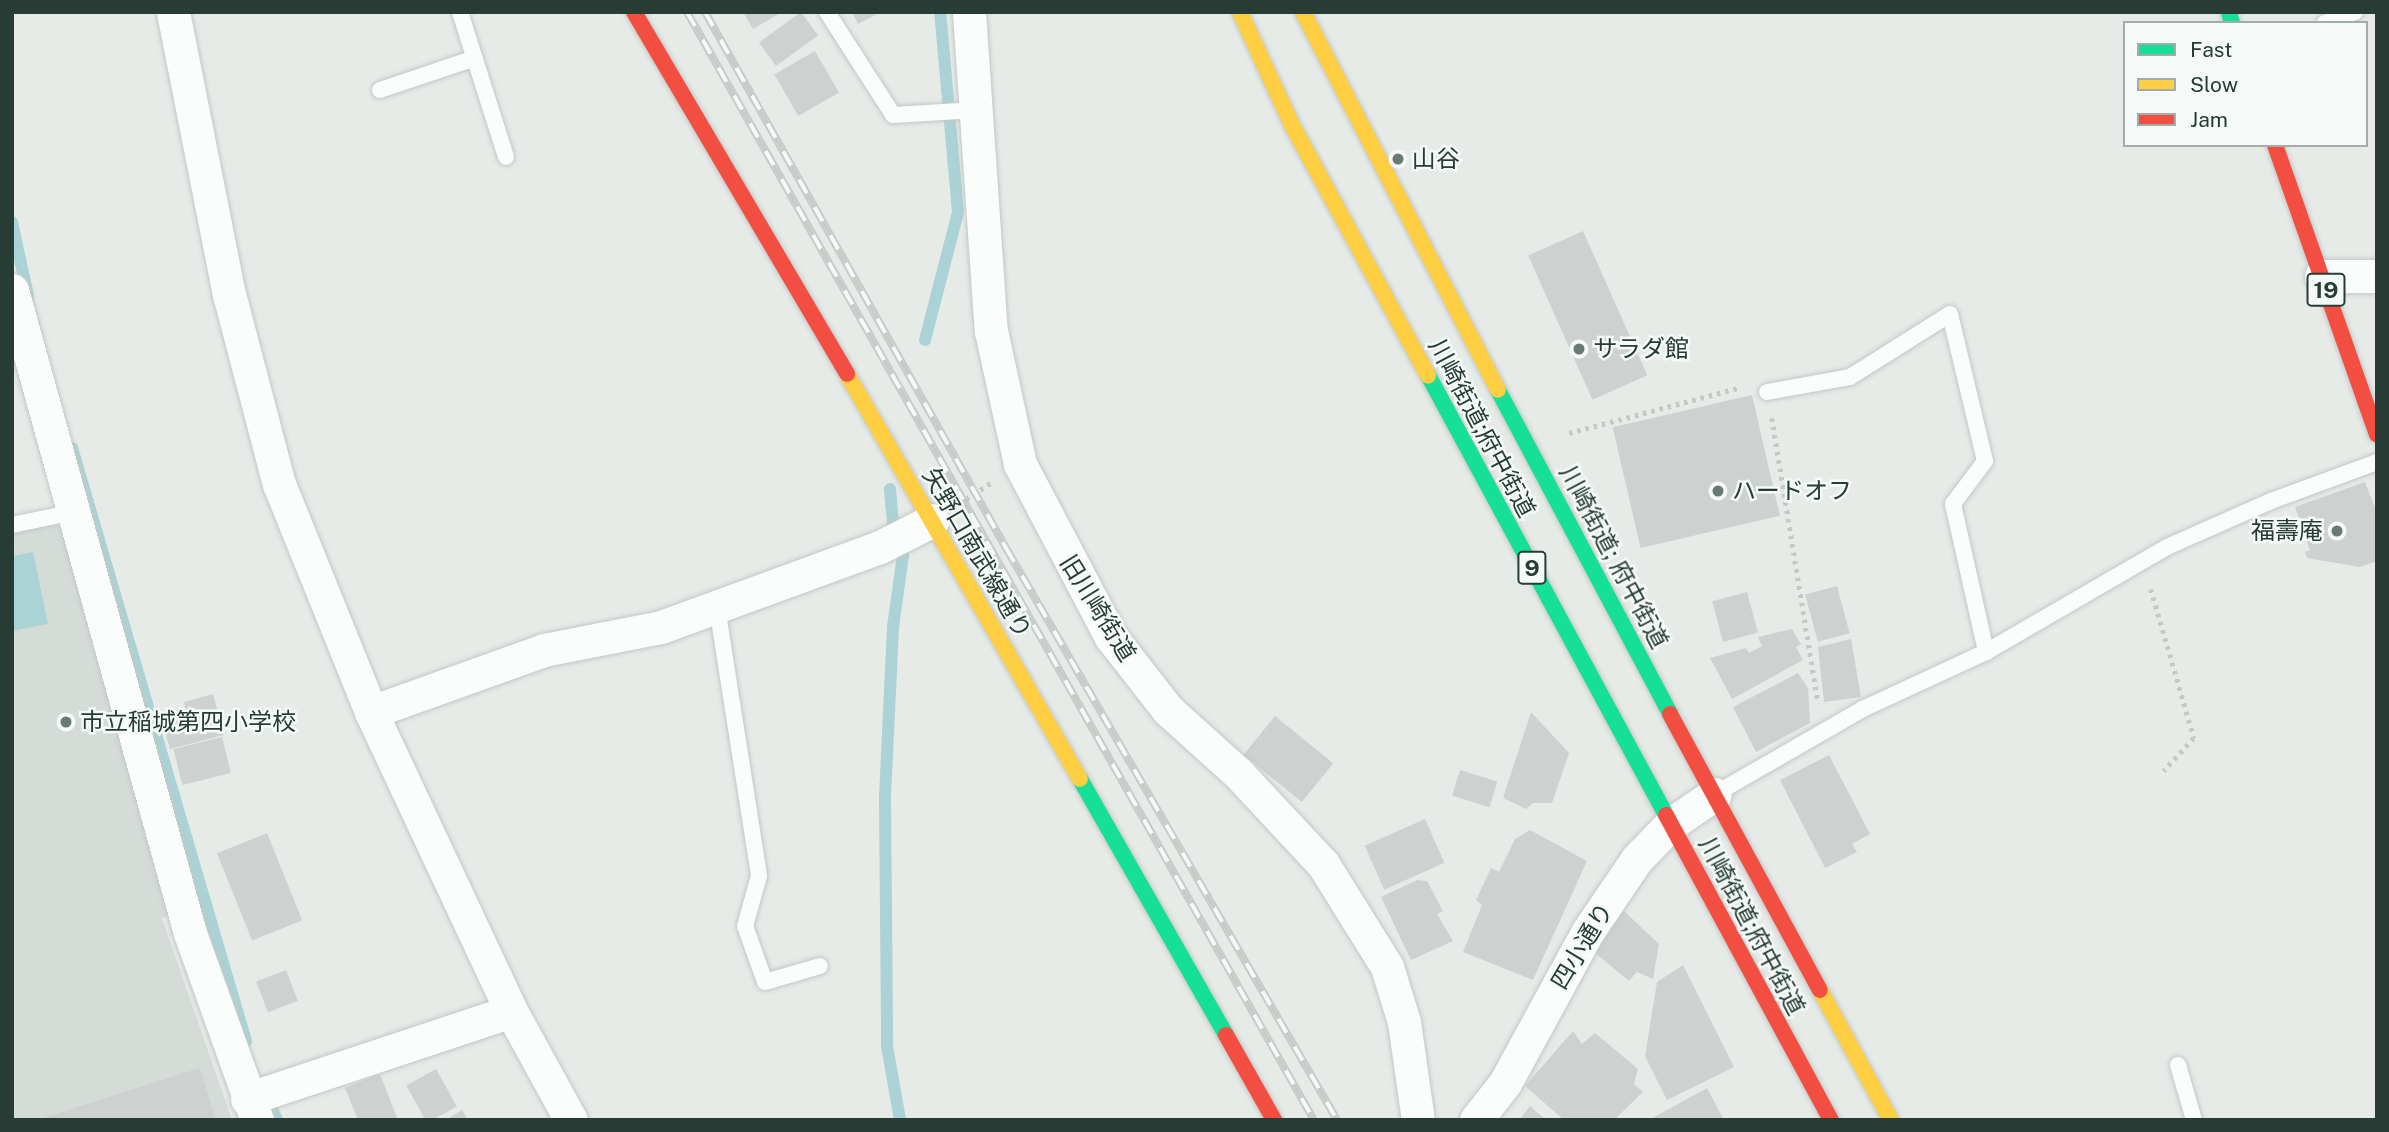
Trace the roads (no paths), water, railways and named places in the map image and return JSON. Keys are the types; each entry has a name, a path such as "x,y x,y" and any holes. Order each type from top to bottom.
{"main road":[{"name":"矢野口南武線通り","path":"635,12 907,533 1274,1120"},
{"name":"川崎街道;府中街道","path":"1240,12 1299,137 1831,1120"},
{"name":"川崎街道; 府中街道","path":"1303,12 1349,108 1891,1120"},
{"name":"19","path":"2276,147 2377,435"}],"street":[{"path":"173,12 229,294 279,484 371,712 511,1011 571,1120"},
{"name":"旧川崎街道","path":"969,12 992,331 1020,464 1111,637 1168,710 1238,773 1322,864 1387,967 1404,1022 1418,1120"},
{"path":"2321,276 2377,276"},
{"path":"12,290 190,933 252,1110 283,1088 511,1011"},
{"path":"371,712 544,650 661,627 907,533"},
{"name":"四小通り","path":"1476,1120 1505,1083 1588,932 1637,859 1671,824 1715,793"}],"lane":[{"path":"460,12 506,157"},
{"path":"827,12 893,115 933,110 976,110"},
{"path":"2331,21 2356,12"},
{"path":"380,90 475,58"},
{"path":"1767,392 1850,377 1950,314 1985,461 1953,504 1986,652"},
{"path":"1715,793 1823,732 1986,652 2143,561 2271,501 2377,463"},
{"path":"12,525 74,512"},
{"path":"718,607 759,876 745,926 765,982 820,966"},
{"path":"2178,1065 2194,1120"}],"water":[{"path":"33,552 48,624 12,631 12,556"}],"waterway":[{"path":"925,340 958,212 940,12"},
{"path":"12,222 28,296"},
{"path":"72,448 246,1041"},
{"path":"890,489 893,524 903,555 893,627 885,797 887,1046 900,1120"},
{"path":"265,1095 277,1120"}],"railway":[{"path":"687,12 1314,1120"},
{"path":"705,12 1006,548 1337,1120"}],"place":[{"name":"山谷","path":"1398,159"},
{"name":"サラダ館","path":"1579,349"},
{"name":"ハードオフ","path":"1718,491"},
{"name":"福壽庵","path":"2337,531"},
{"name":"市立稲城第四小学校","path":"66,722"}]}
